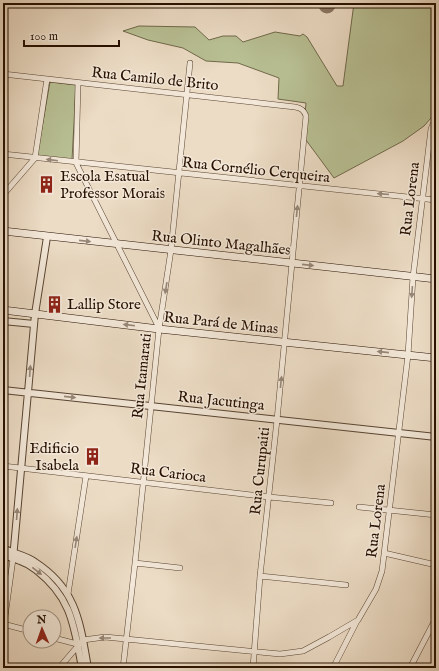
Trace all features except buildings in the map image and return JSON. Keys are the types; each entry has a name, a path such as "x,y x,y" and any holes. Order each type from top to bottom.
{"main road":[{"name":"Rua Olinto Magalhães","path":"3,231 436,279"},
{"name":"Rua Pará de Minas","path":"3,310 285,343 436,358"}],"street":[{"name":"Rua Itamarati","path":"123,668 136,563 159,329 171,250 190,62"},
{"name":"Rua Camilo de Brito","path":"3,74 295,107 301,108 304,111"},
{"path":"3,194 35,158 47,79"},
{"path":"78,83 76,163 159,329"},
{"name":"Rua Curupaiti","path":"252,668 260,576 285,343 291,264 300,186 306,116 304,111"},
{"name":"Rua Lorena","path":"82,640 105,637 280,654 303,651 358,620 376,589 382,571 408,355 413,277 421,198 431,129 433,124 436,123"},
{"name":"Rua Cornélio Cerqueira","path":"3,154 179,174 436,200"},
{"path":"22,629 3,624 14,556 20,467 29,393 35,314 47,237"},
{"path":"3,321 34,324"},
{"name":"Rua Jacutinga","path":"3,390 436,437"},
{"name":"Rua Carioca","path":"3,466 331,503"},
{"path":"68,594 86,476"},
{"path":"359,507 436,515"},
{"path":"3,550 7,550 20,561 36,570 58,591 71,615 82,668"},
{"path":"384,553 436,565"},
{"path":"3,554 5,556 14,556 35,561 56,578 68,594 76,610 88,668"},
{"path":"136,563 180,568"},
{"path":"260,576 346,585"},
{"path":"410,668 436,618"},
{"path":"333,668 358,620"},
{"path":"62,640 77,644"},
{"path":"59,668 77,644 82,640"}],"green space":[{"path":"354,3 436,3 436,116 431,118 424,126 403,141 334,178 303,136 306,103 278,99 279,78 238,63 206,61 183,48 148,40 123,31 139,26 195,27 209,40 223,36 236,36 243,42 275,32 300,36 303,34 307,37 337,86 343,86"},
{"path":"50,82 76,85 72,160 37,156"}],"place":[{"name":"Escola Esatual Professor Morais","path":"47,185"},
{"name":"Lallip Store","path":"54,304"},
{"name":"Edificio Isabela","path":"92,457"}]}
